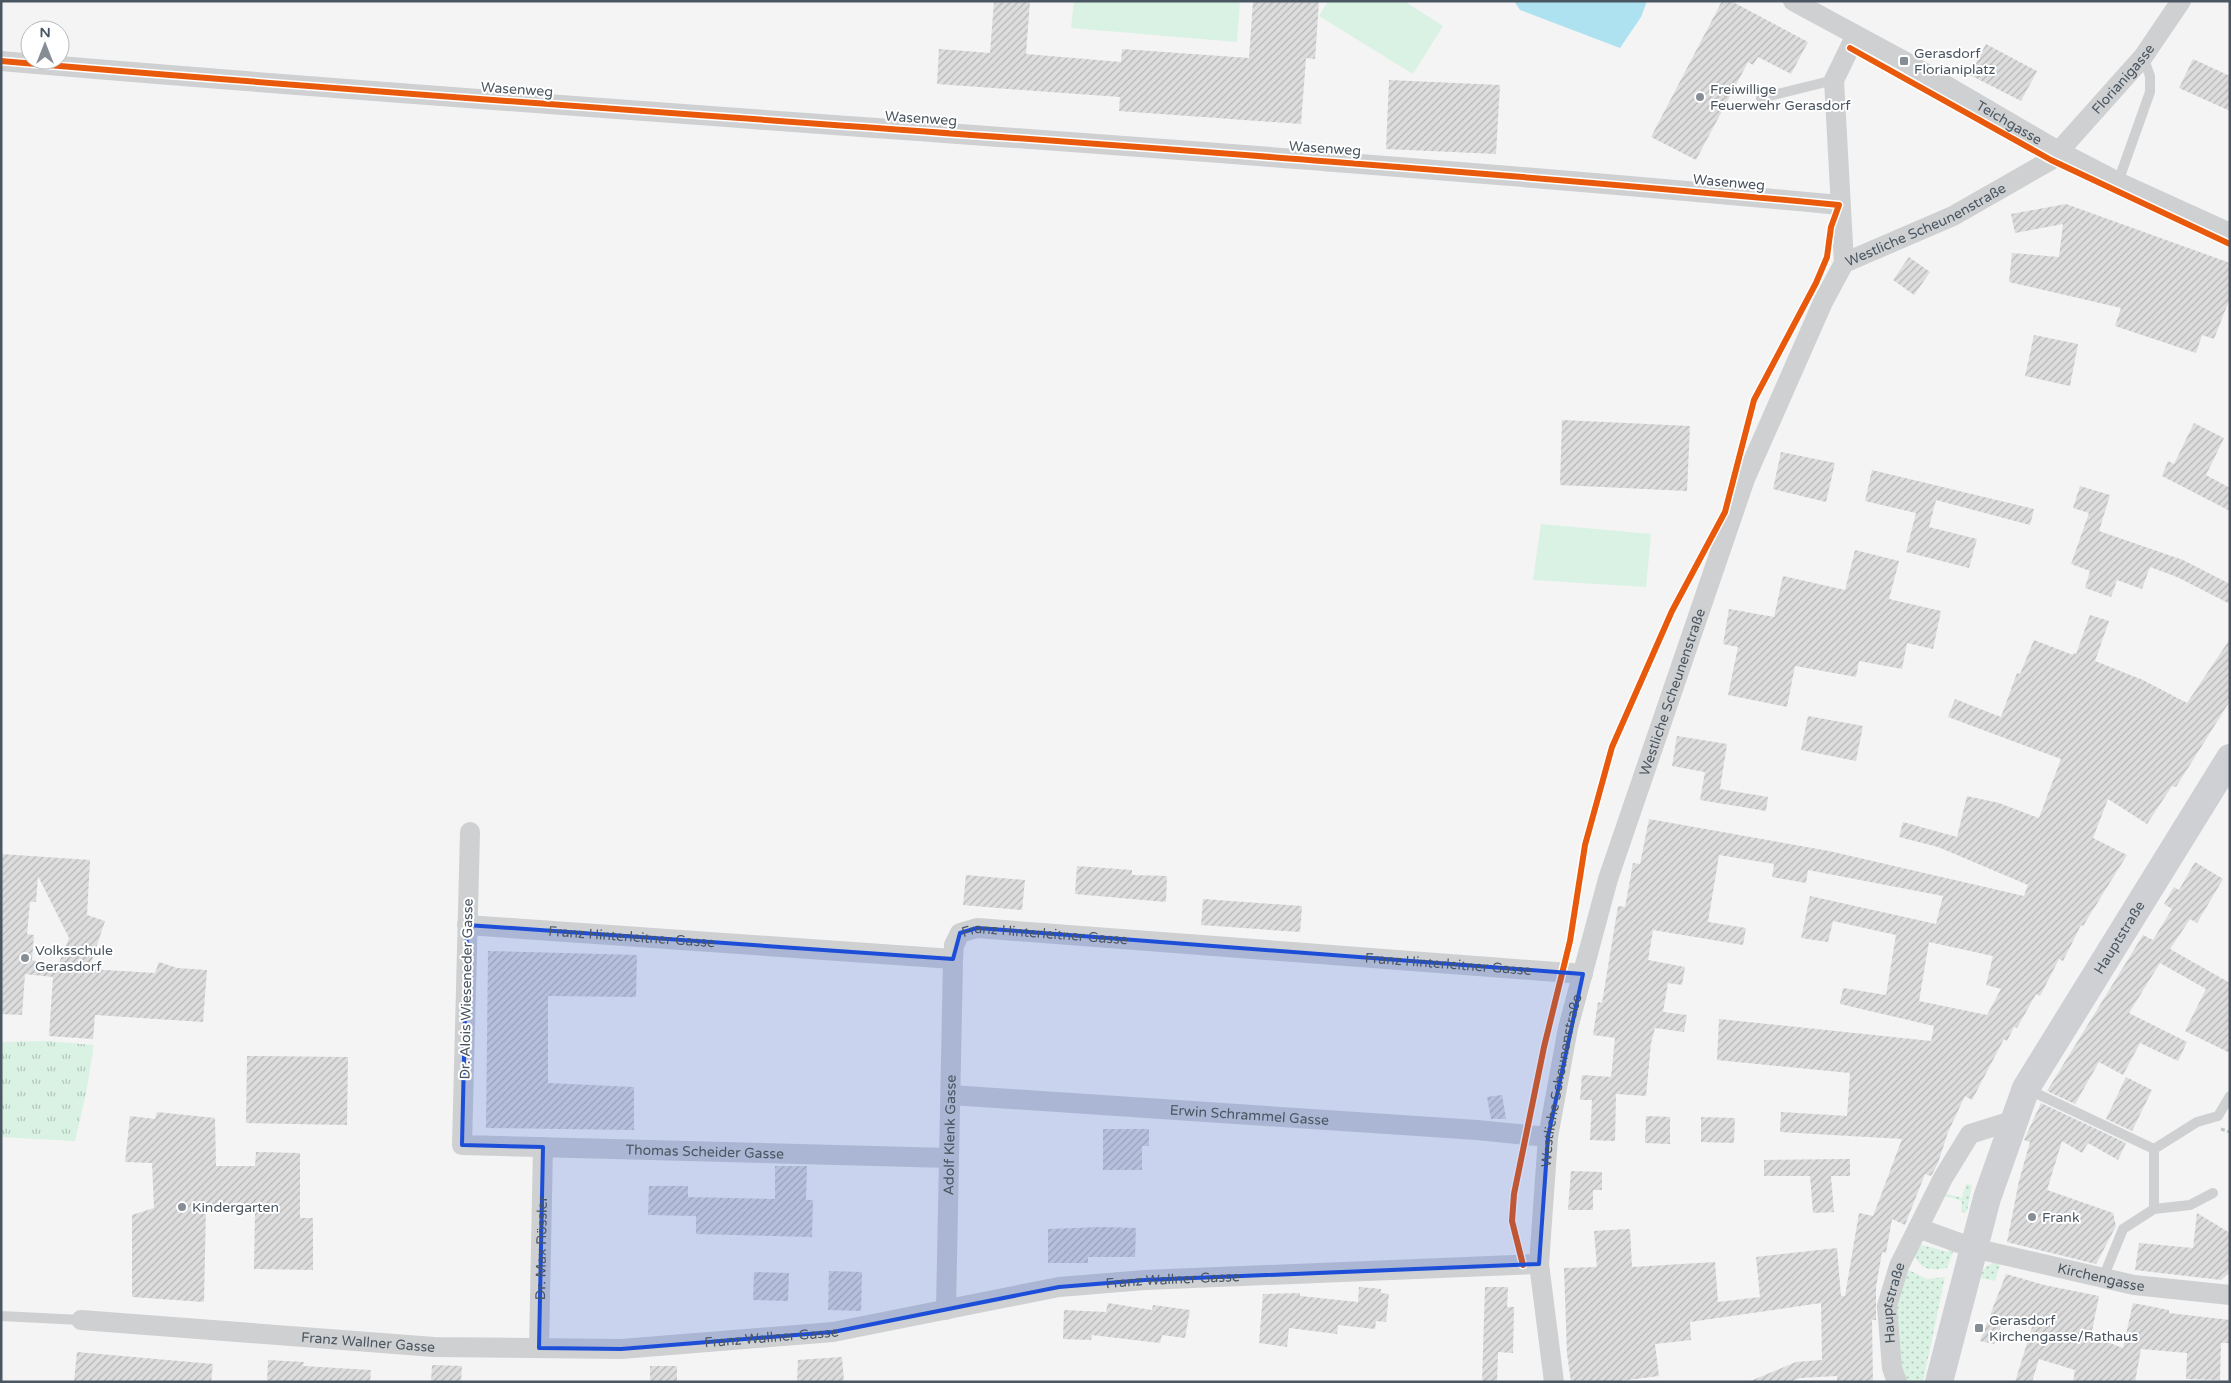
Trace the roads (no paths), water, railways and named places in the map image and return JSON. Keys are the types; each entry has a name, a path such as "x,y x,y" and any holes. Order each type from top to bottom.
{"main road":[{"name":"Hauptstraße","path":"1939,1382 1973,1248 1996,1169 2026,1088 2230,758"}],"street":[{"name":"Teichgasse","path":"1793,1 1855,37 1904,61 2060,152 2118,182 2230,233"},
{"name":"Florianigasse","path":"2060,152 2143,57 2181,1"},
{"path":"1844,263 1839,205 1834,80 1855,37"},
{"name":"Wasenweg","path":"1,61 257,83 1374,164 1839,205"},
{"name":"Westliche Scheunenstraße","path":"1554,1382 1539,1264 1548,1137 1568,1028 1608,879 1745,479 1823,302 1844,263 1953,216 2051,160 2060,152"},
{"name":"Dr. Alois Wieseneder Gasse","path":"462,1145 470,832"},
{"name":"Franz Hinterleitner Gasse","path":"467,925 953,959 954,945 960,933 977,928 1583,974"},
{"name":"Adolf Klenk Gasse","path":"946,1310 953,959"},
{"name":"Erwin Schrammel Gasse","path":"951,1095 1477,1130 1548,1137"},
{"name":"Hauptstraße","path":"1897,1382 1892,1368 1887,1306 1899,1266 1943,1178 1970,1134 2015,1120"},
{"name":"Thomas Scheider Gasse","path":"462,1145 949,1158"},
{"name":"Dr. Max Rössler","path":"540,1348 543,1147"},
{"path":"1918,1228 1973,1248"},
{"name":"Kirchengasse","path":"1973,1248 2134,1285 2230,1295"},
{"name":"Franz Wallner Gasse","path":"81,1320 434,1347 621,1349 833,1332 1059,1288 1145,1280 1539,1264"}],"lane":[{"path":"2118,182 2150,92 2150,76 2143,57"},
{"path":"1761,98 1834,80"},
{"path":"2026,1088 2154,1149"},
{"path":"2154,1149 2197,1122 2218,1116 2230,1096"},
{"path":"2154,1149 2154,1209"},
{"path":"2103,1278 2123,1229 2154,1209 2190,1205 2212,1193"},
{"name":"Franz Wallner Gasse","path":"1,1316 81,1320"}],"water":[{"path":"1514,1 1647,1 1641,17 1620,48 1520,10"}],"place":[{"name":"Gerasdorf Florianiplatz","path":"1904,61"},
{"name":"Freiwillige Feuerwehr Gerasdorf","path":"1700,97"},
{"name":"Volksschule Gerasdorf","path":"25,958"},
{"name":"Kindergarten","path":"182,1207"},
{"name":"Frank","path":"2032,1217"},
{"name":"Gerasdorf Kirchengasse/Rathaus","path":"1979,1328"}]}
